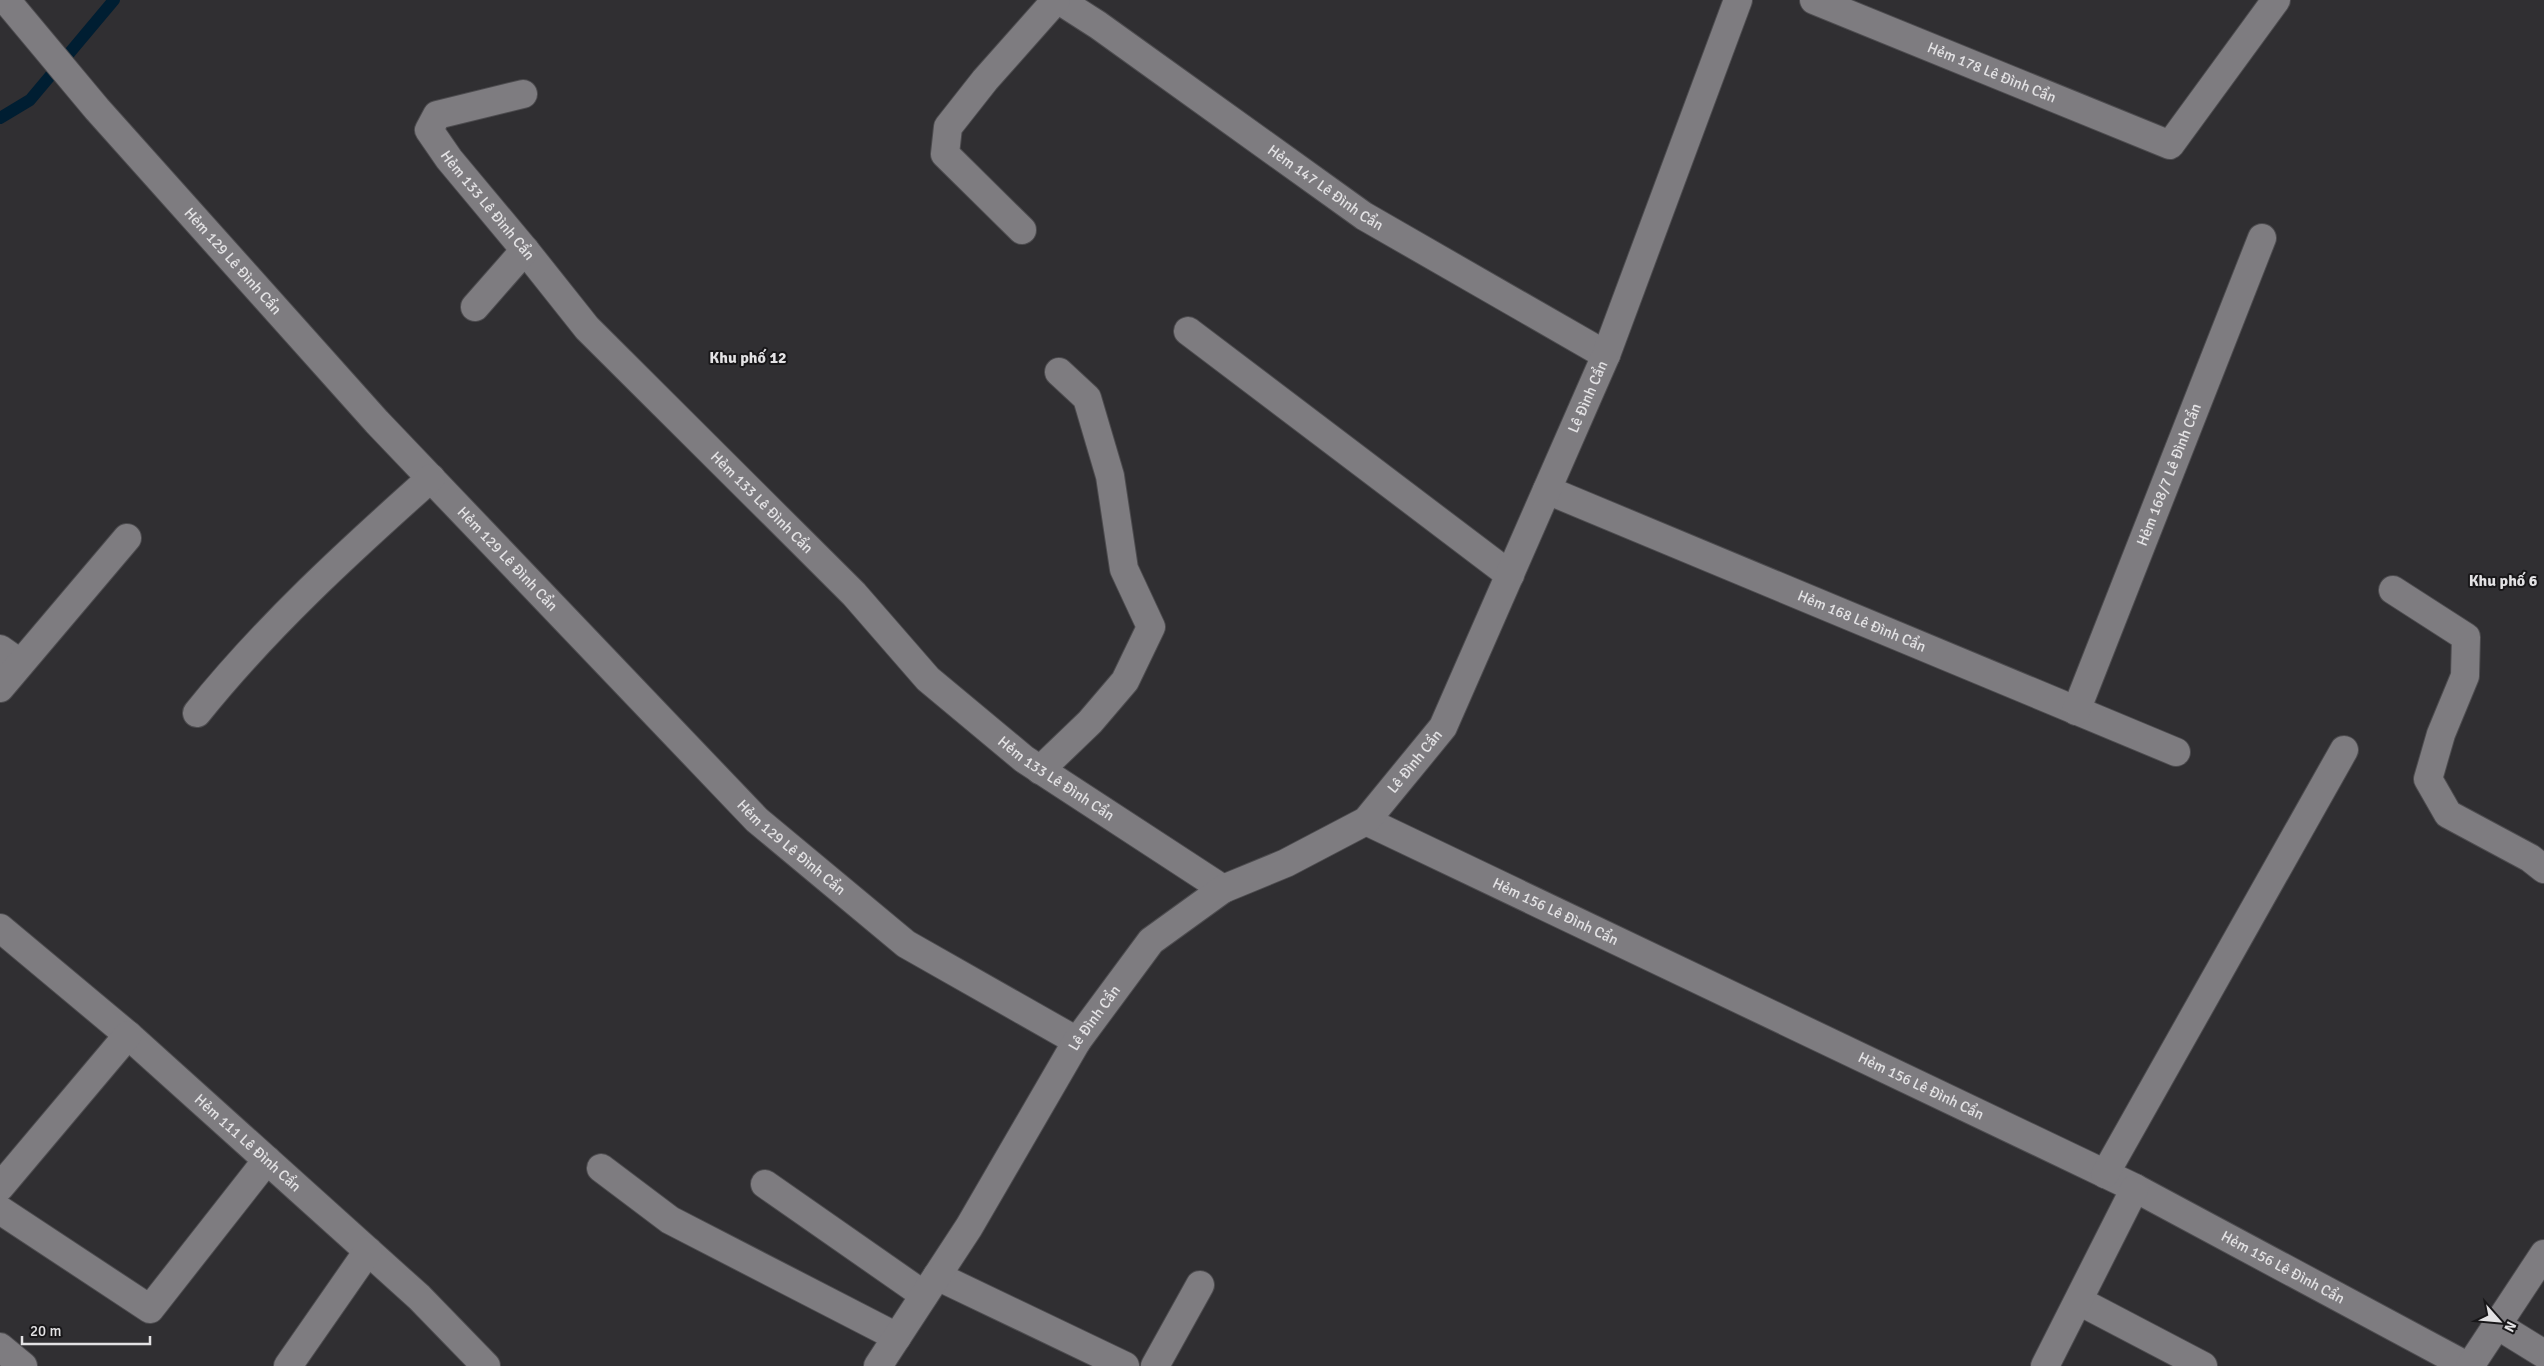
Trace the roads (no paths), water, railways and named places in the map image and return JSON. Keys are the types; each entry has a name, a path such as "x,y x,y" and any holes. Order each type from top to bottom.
{"street":[{"name":"Hẻm 129 Lê Đình Cẩn","path":"6,0 97,109 378,422 757,820 906,944 1077,1042"},
{"path":"1022,230 945,154 948,127 985,80 1058,0"},
{"name":"Hẻm 147 Lê Đình Cẩn","path":"1058,0 1106,31 1364,216 1606,355"},
{"name":"Lê Đình Cẩn","path":"878,1366 989,1193 1077,1042 1151,941 1223,889 1286,863 1366,821 1443,727 1606,355 1738,0"},
{"name":"Hẻm 178 Lê Đình Cẩn","path":"1814,0 2170,145 2276,0"},
{"name":"Hẻm 133 Lê Đình Cẩn","path":"523,94 437,115 430,130 448,159 525,250 587,328 854,594 928,679 1024,759 1223,889"},
{"name":"Hẻm 168/7 Lê Đình Cẩn","path":"2076,711 2262,238"},
{"path":"475,307 525,250"},
{"path":"1188,331 1510,575"},
{"path":"1040,770 1090,722 1125,681 1151,628 1124,569 1110,476 1087,398 1059,372"},
{"path":"197,713 231,670 353,547 431,478"},
{"name":"Hẻm 168 Lê Đình Cẩn","path":"1547,490 2176,752"},
{"path":"0,688 10,656 127,538"},
{"path":"2393,590 2466,637 2464,676 2442,734 2428,779 2448,814 2530,858 2544,869"},
{"path":"2105,1174 2344,750"},
{"name":"Hẻm 156 Lê Đình Cẩn","path":"1366,821 2135,1188 2469,1366"},
{"name":"Hẻm 111 Lê Đình Cẩn","path":"0,928 128,1035 368,1251 419,1297 486,1366"},
{"path":"0,1187 128,1035"},
{"path":"0,1210 150,1309 267,1160"},
{"path":"601,1168 670,1220 897,1337"},
{"path":"765,1184 931,1285 1125,1366"},
{"path":"2045,1366 2135,1188"},
{"path":"288,1366 368,1251"},
{"path":"2469,1366 2544,1254"},
{"path":"1154,1366 1200,1285"},
{"path":"2079,1301 2204,1366"},
{"path":"2497,1325 2544,1354"},
{"path":"0,1347 22,1366"}],"waterway":[{"path":"0,118 30,100 114,0"}],"district":[{"name":"Khu phố 12","path":"748,358"},
{"name":"Khu phố 6","path":"2503,581"}]}
